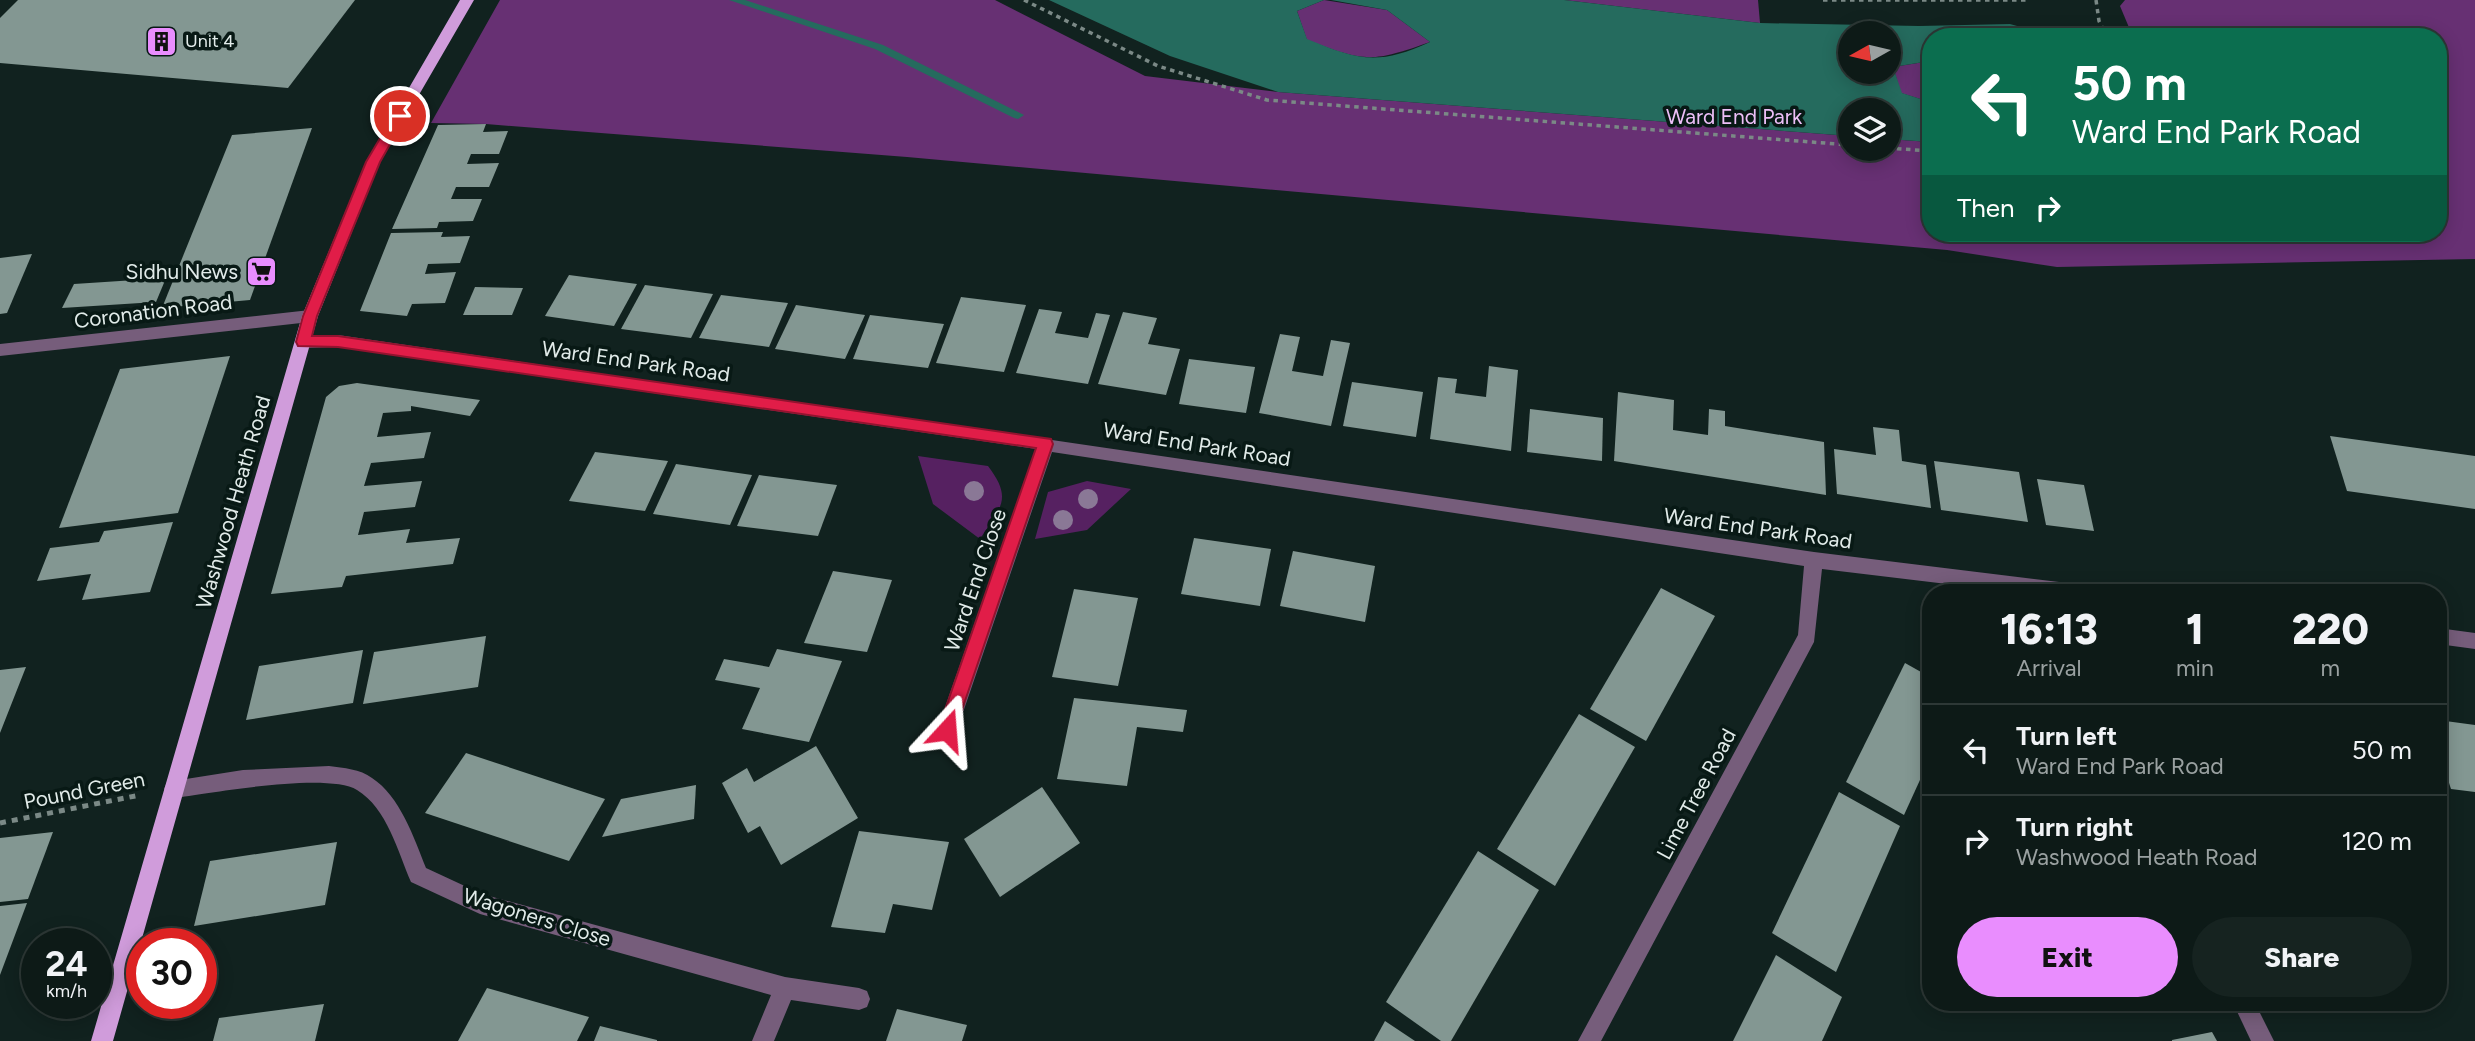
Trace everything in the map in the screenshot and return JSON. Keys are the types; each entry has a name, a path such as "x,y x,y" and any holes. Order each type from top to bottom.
{"main road":[{"name":"Washwood Heath Road","path":"102,1041 310,316 373,162 467,0"}],"street":[{"name":"Coronation Road","path":"0,350 310,316"},
{"name":"Ward End Park Road","path":"303,342 338,341 1814,560 2010,584"},
{"name":"Ward End Close","path":"947,730 1046,444"},
{"name":"Lime Tree Road","path":"1589,1041 1807,635 1814,560"},
{"path":"2447,637 2475,641"},
{"name":"Wagoners Close","path":"174,789 306,773 362,782 395,817 418,875 480,904 785,988 859,999"},
{"path":"762,1041 785,988"},
{"path":"2248,1011 2263,1041"}],"path":[{"path":"1024,0 1158,66 1267,100 1838,144"},
{"path":"1823,0 2025,0"},
{"path":"2096,0 2102,28"},
{"path":"1901,149 1922,150"},
{"name":"Pound Green","path":"0,823 174,789"}],"shaded area":[{"name":"Ward End Park","path":"500,0 995,0 1145,76 1278,92 1838,135 1838,161 1901,161 1901,140 1922,141 1922,242 2447,242 2447,28 2129,28 2120,6 2125,0 2475,0 2475,259 2057,267 1947,250 907,157 486,124 431,123"},
{"path":"1049,0 1324,0 1297,11 1307,39 1340,52 1368,57 1396,55 1430,42 1387,10 1331,0 1564,0 1760,23 1838,24 1838,84 1899,84 1902,93 1922,99 1922,141 1901,140 1901,98 1838,98 1838,135 1278,92 1170,56"},
{"path":"1324,0 1387,10 1430,42 1394,54 1368,57 1342,53 1307,40 1297,11"},
{"path":"1564,0 1758,0 1760,23"},
{"path":"2010,24 2024,28 1922,28 1922,62 1901,66 1901,26"},
{"path":"1922,62 1922,100 1901,93 1898,84 1901,84 1901,66"},
{"path":"918,456 988,466 996,477 1002,495 994,519 980,539 933,504"},
{"path":"1087,481 1131,489 1087,530 1035,539 1048,492"}],"building":[{"name":"Unit 4","path":"18,0 355,0 288,88 0,63 0,18"},
{"path":"486,124 483,132 508,131 499,154 471,154 467,164 499,163 489,187 456,187 451,199 482,199 473,221 439,222 437,228 392,229 438,125"},
{"path":"312,128 250,300 162,308 232,135"},
{"path":"443,232 441,237 470,236 460,263 428,264 425,274 456,272 445,303 412,304 407,316 360,311 391,233"},
{"path":"32,254 7,313 0,314 0,258"},
{"path":"569,275 637,284 614,326 545,316"},
{"path":"166,278 156,302 62,308 74,284"},
{"path":"645,285 713,294 691,338 621,329"},
{"path":"475,287 523,288 512,315 463,315"},
{"path":"721,295 788,303 769,347 699,338"},
{"path":"961,297 1026,305 1004,372 936,363"},
{"path":"796,305 865,315 845,359 775,349"},
{"path":"1039,309 1062,312 1055,333 1088,338 1096,313 1110,315 1088,384 1016,373"},
{"path":"1123,312 1157,318 1148,344 1180,349 1166,395 1098,384"},
{"path":"870,315 944,324 928,368 853,359"},
{"path":"1280,334 1300,337 1292,371 1323,376 1331,340 1350,343 1331,426 1259,413"},
{"path":"230,356 178,513 59,528 120,369"},
{"path":"1189,359 1255,367 1246,413 1179,404"},
{"path":"1489,366 1518,370 1511,451 1430,439 1438,377 1457,379 1455,393 1486,397"},
{"path":"1352,382 1423,392 1416,437 1343,426"},
{"path":"357,383 480,400 470,416 411,406 411,411 383,413 377,437 431,432 424,458 371,463 364,486 422,481 415,507 364,512 358,535 410,529 406,543 460,538 453,564 346,576 342,587 271,594 326,397 339,386"},
{"path":"1618,392 1674,400 1673,430 1708,435 1709,409 1725,411 1725,426 1824,442 1826,495 1614,461"},
{"path":"1530,409 1603,418 1602,461 1527,452"},
{"path":"1873,427 1899,430 1902,461 1926,465 1931,508 1837,494 1834,449 1876,455"},
{"path":"2330,436 2475,456 2475,509 2347,491"},
{"path":"595,452 668,461 645,511 569,501"},
{"path":"1934,461 2019,472 2028,522 1941,510"},
{"path":"676,464 752,475 730,525 653,514"},
{"path":"759,475 837,485 818,536 737,526"},
{"path":"2037,479 2084,485 2094,531 2046,525"},
{"path":"173,522 150,592 82,600 91,574 37,581 50,548 99,542 104,531"},
{"path":"1194,538 1271,549 1260,606 1181,594"},
{"path":"1293,551 1375,566 1365,622 1280,606"},
{"path":"833,571 892,580 867,652 804,643"},
{"path":"1661,588 1715,616 1646,741 1590,709"},
{"path":"1074,589 1138,598 1118,686 1052,677"},
{"path":"486,636 478,687 363,704 374,652"},
{"path":"777,649 842,661 809,742 742,729 760,688 715,680 724,659 769,667"},
{"path":"363,650 353,703 246,720 259,666"},
{"path":"1905,663 1922,673 1922,776 1904,815 1846,782"},
{"path":"26,667 0,733 0,670"},
{"path":"1074,698 1187,710 1183,732 1137,727 1127,786 1057,779"},
{"path":"1579,714 1635,747 1555,886 1497,849"},
{"path":"2447,721 2475,725 2475,792 2451,789 2447,777"},
{"path":"816,746 858,818 781,865 760,826 748,833 722,783 747,768 754,782"},
{"path":"466,753 605,799 569,861 425,813"},
{"path":"696,785 694,819 602,837 621,799"},
{"path":"1042,787 1080,843 1000,897 964,839"},
{"path":"1839,792 1900,826 1836,972 1772,933"},
{"path":"859,831 949,842 932,910 893,904 885,933 831,927"},
{"path":"53,832 28,899 0,902 0,838"},
{"path":"337,842 325,905 194,926 210,861"},
{"path":"1478,851 1539,890 1451,1041 1441,1041 1386,1002"},
{"path":"27,903 0,975 0,906"},
{"path":"1776,955 1842,997 1822,1041 1733,1041"},
{"path":"487,988 589,1017 577,1041 458,1041"},
{"path":"324,1004 315,1041 213,1041 219,1018"},
{"path":"897,1009 967,1025 962,1041 886,1041"},
{"path":"1385,1021 1415,1041 1374,1041"},
{"path":"600,1026 657,1040 657,1041 594,1041"},
{"path":"2212,1032 2217,1041 2172,1041 2172,1040"}],"waterway":[{"path":"734,0 879,47 1018,115"}],"place":[{"name":"Unit 4","path":"162,41"},
{"name":"Sidhu News","path":"261,271"}],"route":[{"path":"400,116 373,162 342,234 310,316 303,342 338,341 1046,444 947,730"}]}
